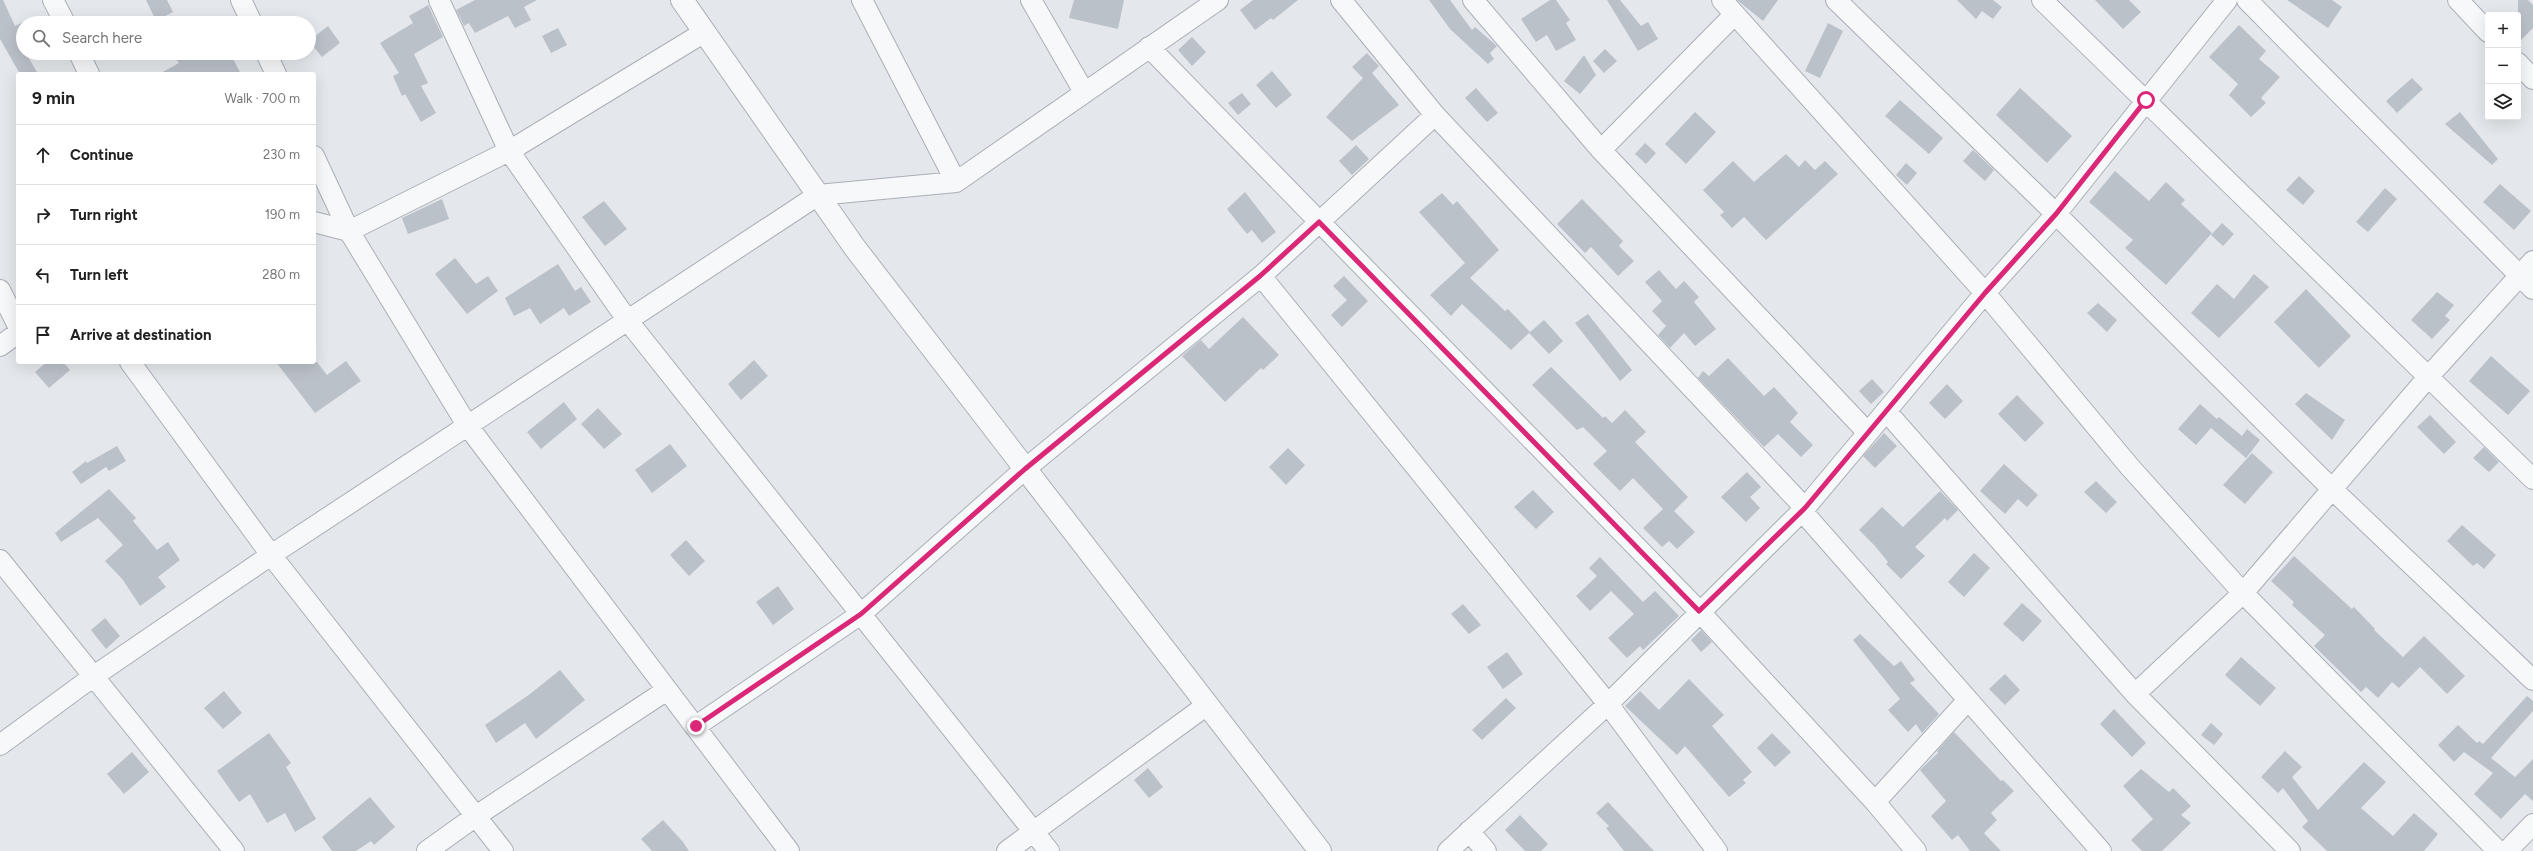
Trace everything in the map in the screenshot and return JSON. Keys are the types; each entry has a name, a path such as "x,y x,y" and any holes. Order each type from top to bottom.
{"street":[{"path":"53,0 61,16"},
{"path":"241,0 249,16"},
{"path":"439,0 509,152 628,321 1049,851"},
{"path":"682,0 855,248 1320,851"},
{"path":"862,0 956,182"},
{"path":"1031,0 1084,92"},
{"path":"0,745 94,676 272,555 818,195 956,182 1218,0"},
{"path":"1341,0 1435,115 1804,509 1968,700 2101,851"},
{"path":"1472,0 1601,150 1868,433"},
{"path":"1722,0 1985,293 2129,466 2243,593 2498,851"},
{"path":"1836,0 2056,214 2333,490 2533,680"},
{"path":"2042,0 2533,479"},
{"path":"1448,851 1608,704 1699,611 1804,509 1985,293 2056,214 2227,0"},
{"path":"2247,0 2526,282"},
{"path":"2458,0 2485,29"},
{"path":"1601,150 1734,15"},
{"path":"316,222 349,230 509,152 704,33"},
{"path":"1149,47 1699,611 1875,802 1916,851"},
{"path":"82,60 88,72"},
{"path":"269,60 275,72"},
{"path":"2521,67 2533,79"},
{"path":"696,726 861,614 1025,469 1260,276 1435,115"},
{"path":"316,160 349,230 467,425 789,851"},
{"path":"2135,694 2243,593 2333,490 2429,376 2526,282 2533,261"},
{"path":"1260,276 1608,704 1718,851"},
{"path":"0,290 16,322"},
{"path":"0,346 16,334"},
{"path":"131,364 272,555 503,851"},
{"path":"1886,411 2135,694 2290,851"},
{"path":"0,560 234,851"},
{"path":"427,851 476,816 667,690"},
{"path":"1875,802 1968,700"},
{"path":"1007,851 1207,705"},
{"path":"2507,851 2533,824"},
{"path":"1469,831 1486,851"}],"building":[{"path":"0,0 3,0 16,26 16,60 30,60 37,72 19,72 0,39"},
{"path":"146,0 167,0 173,12 165,16 154,16"},
{"path":"475,0 537,0 524,7 531,20 515,28 508,16 475,33 469,23 464,26 456,10"},
{"path":"1074,0 1124,0 1118,29 1069,18"},
{"path":"1253,0 1298,0 1273,20 1271,18 1255,30 1240,10"},
{"path":"1429,0 1450,0 1472,30 1475,27 1497,46 1490,53 1494,59 1488,64 1450,29"},
{"path":"1550,0 1556,0 1570,20 1566,23 1576,40 1556,51 1547,35 1536,42 1521,19"},
{"path":"1607,0 1620,0 1641,26 1648,22 1658,39 1638,51"},
{"path":"1737,0 1778,0 1763,21"},
{"path":"1957,0 1993,0 2002,7 1993,19 1982,11 1976,19"},
{"path":"2095,0 2129,0 2141,12 2123,29"},
{"path":"2287,0 2332,0 2342,7 2328,28"},
{"path":"2518,0 2528,0 2533,5 2533,28 2521,40 2521,12 2518,12"},
{"path":"428,5 443,37 414,54 428,83 421,86 436,113 421,122 405,94 402,96 393,76 399,73 380,43 413,23 409,16"},
{"path":"1828,23 1843,31 1820,78 1805,71"},
{"path":"2239,25 2266,51 2259,59 2280,77 2261,98 2266,103 2251,117 2229,95 2238,84 2209,57"},
{"path":"328,26 340,43 322,57 316,50 316,35"},
{"path":"558,28 567,45 551,53 542,36"},
{"path":"1192,37 1206,52 1192,66 1178,50"},
{"path":"1605,49 1617,61 1604,73 1593,61"},
{"path":"1367,53 1379,66 1372,73 1399,105 1352,141 1326,117 1363,78 1352,67"},
{"path":"1584,55 1596,75 1580,94 1564,81"},
{"path":"177,60 234,60 240,72 163,72 179,63"},
{"path":"1272,71 1292,95 1276,108 1256,85"},
{"path":"2412,78 2423,89 2397,113 2386,101"},
{"path":"1476,88 1498,113 1487,122 1465,98"},
{"path":"2020,88 2072,136 2047,163 1996,115"},
{"path":"1242,93 1251,104 1238,115 1228,103"},
{"path":"1900,100 1943,138 1929,154 1885,116"},
{"path":"1695,112 1716,132 1686,164 1665,144"},
{"path":"2460,112 2498,159 2492,165 2445,124"},
{"path":"1645,143 1656,153 1646,164 1635,154"},
{"path":"1356,145 1369,159 1352,175 1339,161"},
{"path":"1973,150 1994,170 1985,181 1963,161"},
{"path":"1786,154 1799,167 1805,160 1815,170 1825,161 1838,174 1766,240 1744,217 1732,228 1720,215 1724,212 1703,190 1733,161 1754,182"},
{"path":"1906,163 1917,173 1907,185 1896,175"},
{"path":"2115,171 2149,201 2166,182 2185,200 2181,204 2212,233 2166,285 2125,248 2133,240 2089,202"},
{"path":"2299,176 2315,191 2303,205 2286,190"},
{"path":"2500,184 2531,211 2514,230 2483,202"},
{"path":"2385,188 2397,199 2368,232 2356,222"},
{"path":"1245,192 1276,232 1262,243 1252,230 1247,234 1227,209"},
{"path":"1442,193 1453,205 1457,201 1499,250 1470,278 1505,311 1508,309 1530,332 1511,350 1462,304 1451,316 1430,295 1465,263 1419,212"},
{"path":"442,199 449,219 408,234 402,218"},
{"path":"1582,199 1623,241 1619,246 1634,261 1618,276 1591,247 1585,253 1557,224"},
{"path":"604,201 627,229 605,246 582,217"},
{"path":"2222,223 2234,234 2223,246 2211,235"},
{"path":"455,258 476,284 488,276 498,291 467,314 435,274"},
{"path":"558,264 575,291 581,287 591,302 569,316 564,308 540,324 530,308 514,316 505,298"},
{"path":"1659,270 1676,289 1684,281 1699,297 1694,302 1716,329 1695,346 1684,333 1670,348 1658,335 1666,326 1652,311 1662,301 1645,282"},
{"path":"2254,274 2269,287 2219,338 2191,313 2217,284 2234,299"},
{"path":"1344,276 1368,301 1342,327 1331,315 1347,300 1333,286"},
{"path":"2306,289 2351,336 2319,368 2274,322"},
{"path":"2437,292 2454,305 2445,316 2450,320 2432,339 2411,320"},
{"path":"2098,303 2117,320 2107,332 2087,313"},
{"path":"1588,314 1632,370 1620,381 1575,323"},
{"path":"1243,317 1279,355 1263,370 1261,368 1225,402 1182,356 1201,340 1209,349"},
{"path":"1544,320 1563,341 1549,354 1529,333"},
{"path":"2491,356 2530,391 2508,415 2469,381"},
{"path":"1728,358 1764,396 1774,387 1798,413 1790,422 1813,445 1801,457 1778,434 1764,447 1698,378 1703,371 1709,376"},
{"path":"754,360 768,376 741,400 728,384"},
{"path":"346,361 361,381 315,413 278,364 316,364 317,362 327,375"},
{"path":"45,364 65,364 70,370 49,388 35,372"},
{"path":"1551,367 1603,418 1605,416 1612,423 1625,410 1646,432 1635,442 1688,497 1674,511 1695,532 1677,549 1669,541 1662,547 1643,528 1663,509 1633,478 1620,491 1593,464 1607,451 1583,427 1577,430 1532,385"},
{"path":"1872,379 1884,392 1871,404 1859,391"},
{"path":"1947,384 1963,401 1945,419 1929,403"},
{"path":"2306,393 2345,420 2332,440 2295,404"},
{"path":"2017,395 2044,423 2025,442 1998,414"},
{"path":"564,402 577,419 541,449 527,432"},
{"path":"2200,404 2217,419 2219,417 2242,436 2247,429 2260,440 2246,458 2211,428 2196,445 2178,429"},
{"path":"598,408 622,434 604,449 581,424"},
{"path":"2430,415 2456,442 2444,454 2417,427"},
{"path":"1884,433 1897,446 1875,468 1863,456"},
{"path":"670,444 687,466 652,493 635,470"},
{"path":"117,446 126,461 109,471 106,467 81,484 72,472 86,461 87,463"},
{"path":"2484,447 2499,462 2489,472 2473,458"},
{"path":"1288,448 1305,465 1286,485 1269,467"},
{"path":"2252,453 2273,472 2245,504 2223,485"},
{"path":"2004,464 2038,495 2027,507 2018,499 2005,514 1980,491"},
{"path":"1747,472 1761,487 1750,497 1760,508 1746,522 1721,497"},
{"path":"2096,481 2117,502 2106,513 2084,492"},
{"path":"109,489 136,518 133,521 157,550 168,542 180,560 158,577 166,587 140,606 123,580 105,561 123,545 98,518 61,542 55,533"},
{"path":"1533,490 1554,512 1536,529 1514,507"},
{"path":"1940,491 1958,510 1947,521 1945,518 1915,547 1925,556 1901,579 1886,564 1888,562 1875,546 1859,530 1882,507 1903,527"},
{"path":"2462,525 2496,555 2484,569 2477,563 2473,566 2447,541"},
{"path":"686,540 705,561 689,576 670,555"},
{"path":"1974,553 1990,568 1964,597 1948,582"},
{"path":"2294,556 2352,609 2354,607 2375,629 2374,630 2403,657 2424,636 2465,676 2447,694 2420,667 2399,688 2392,682 2378,698 2366,687 2361,692 2314,646 2325,635 2292,605 2294,602 2271,581"},
{"path":"1600,557 1643,602 1655,591 1679,616 1643,650 1640,646 1627,658 1608,638 1634,614 1611,591 1590,611 1576,596 1597,576 1589,568"},
{"path":"778,586 794,609 773,625 756,602"},
{"path":"2022,603 2042,621 2023,642 2003,624"},
{"path":"1463,604 1481,625 1469,634 1451,614"},
{"path":"105,618 120,636 106,649 91,630"},
{"path":"1701,630 1712,642 1701,652 1691,640"},
{"path":"1860,634 1894,666 1901,661 1915,680 1910,683 1939,714 1922,733 1916,724 1908,732 1888,710 1900,699 1853,640"},
{"path":"1507,652 1523,674 1503,689 1487,667"},
{"path":"2241,657 2276,688 2260,706 2225,675"},
{"path":"560,670 585,700 536,739 525,723 496,743 485,725 530,694"},
{"path":"2005,674 2020,690 2005,705 1989,689"},
{"path":"1689,679 1724,715 1712,726 1752,772 1743,780 1746,783 1729,797 1685,746 1677,755 1625,706 1640,691 1659,710"},
{"path":"224,691 242,713 223,729 204,708"},
{"path":"2527,696 2533,701 2533,711 2491,758 2515,777 2533,759 2533,801 2525,794 2501,819 2474,794 2493,773 2464,752 2454,762 2438,745 2458,725 2477,743 2479,741 2483,744"},
{"path":"1506,698 1516,708 1482,740 1472,730"},
{"path":"2114,709 2146,743 2132,757 2100,724"},
{"path":"2211,723 2223,734 2214,745 2201,735"},
{"path":"1954,732 2001,781 2003,780 2014,791 1991,813 1997,820 1984,833 2001,851 1970,851 1958,835 1952,840 1931,816 1946,801 1920,770 1938,753 1937,751"},
{"path":"269,733 291,763 286,767 316,819 295,832 285,813 267,823 250,794 239,802 217,771"},
{"path":"1772,733 1791,752 1775,767 1757,748"},
{"path":"2285,751 2302,767 2292,777 2318,810 2364,762 2386,782 2361,808 2393,836 2414,813 2438,834 2424,851 2327,851 2302,827 2308,821 2283,788 2278,793 2261,777"},
{"path":"132,752 149,772 124,794 107,774"},
{"path":"1148,768 1163,787 1149,798 1134,780"},
{"path":"2141,769 2169,792 2173,788 2191,806 2181,815 2191,823 2162,851 2142,851 2131,840 2153,819 2123,786"},
{"path":"370,797 395,827 374,845 371,841 356,851 332,851 322,837"},
{"path":"1608,802 1654,851 1624,851 1606,828 1609,826 1596,813"},
{"path":"1520,815 1548,844 1541,851 1525,851 1505,830"},
{"path":"663,820 689,851 652,851 641,839"}],"route":[{"path":"696,726 861,614 1025,469 1260,276 1319,222 1699,611 1805,508 1985,293 2056,214 2146,100"}]}
